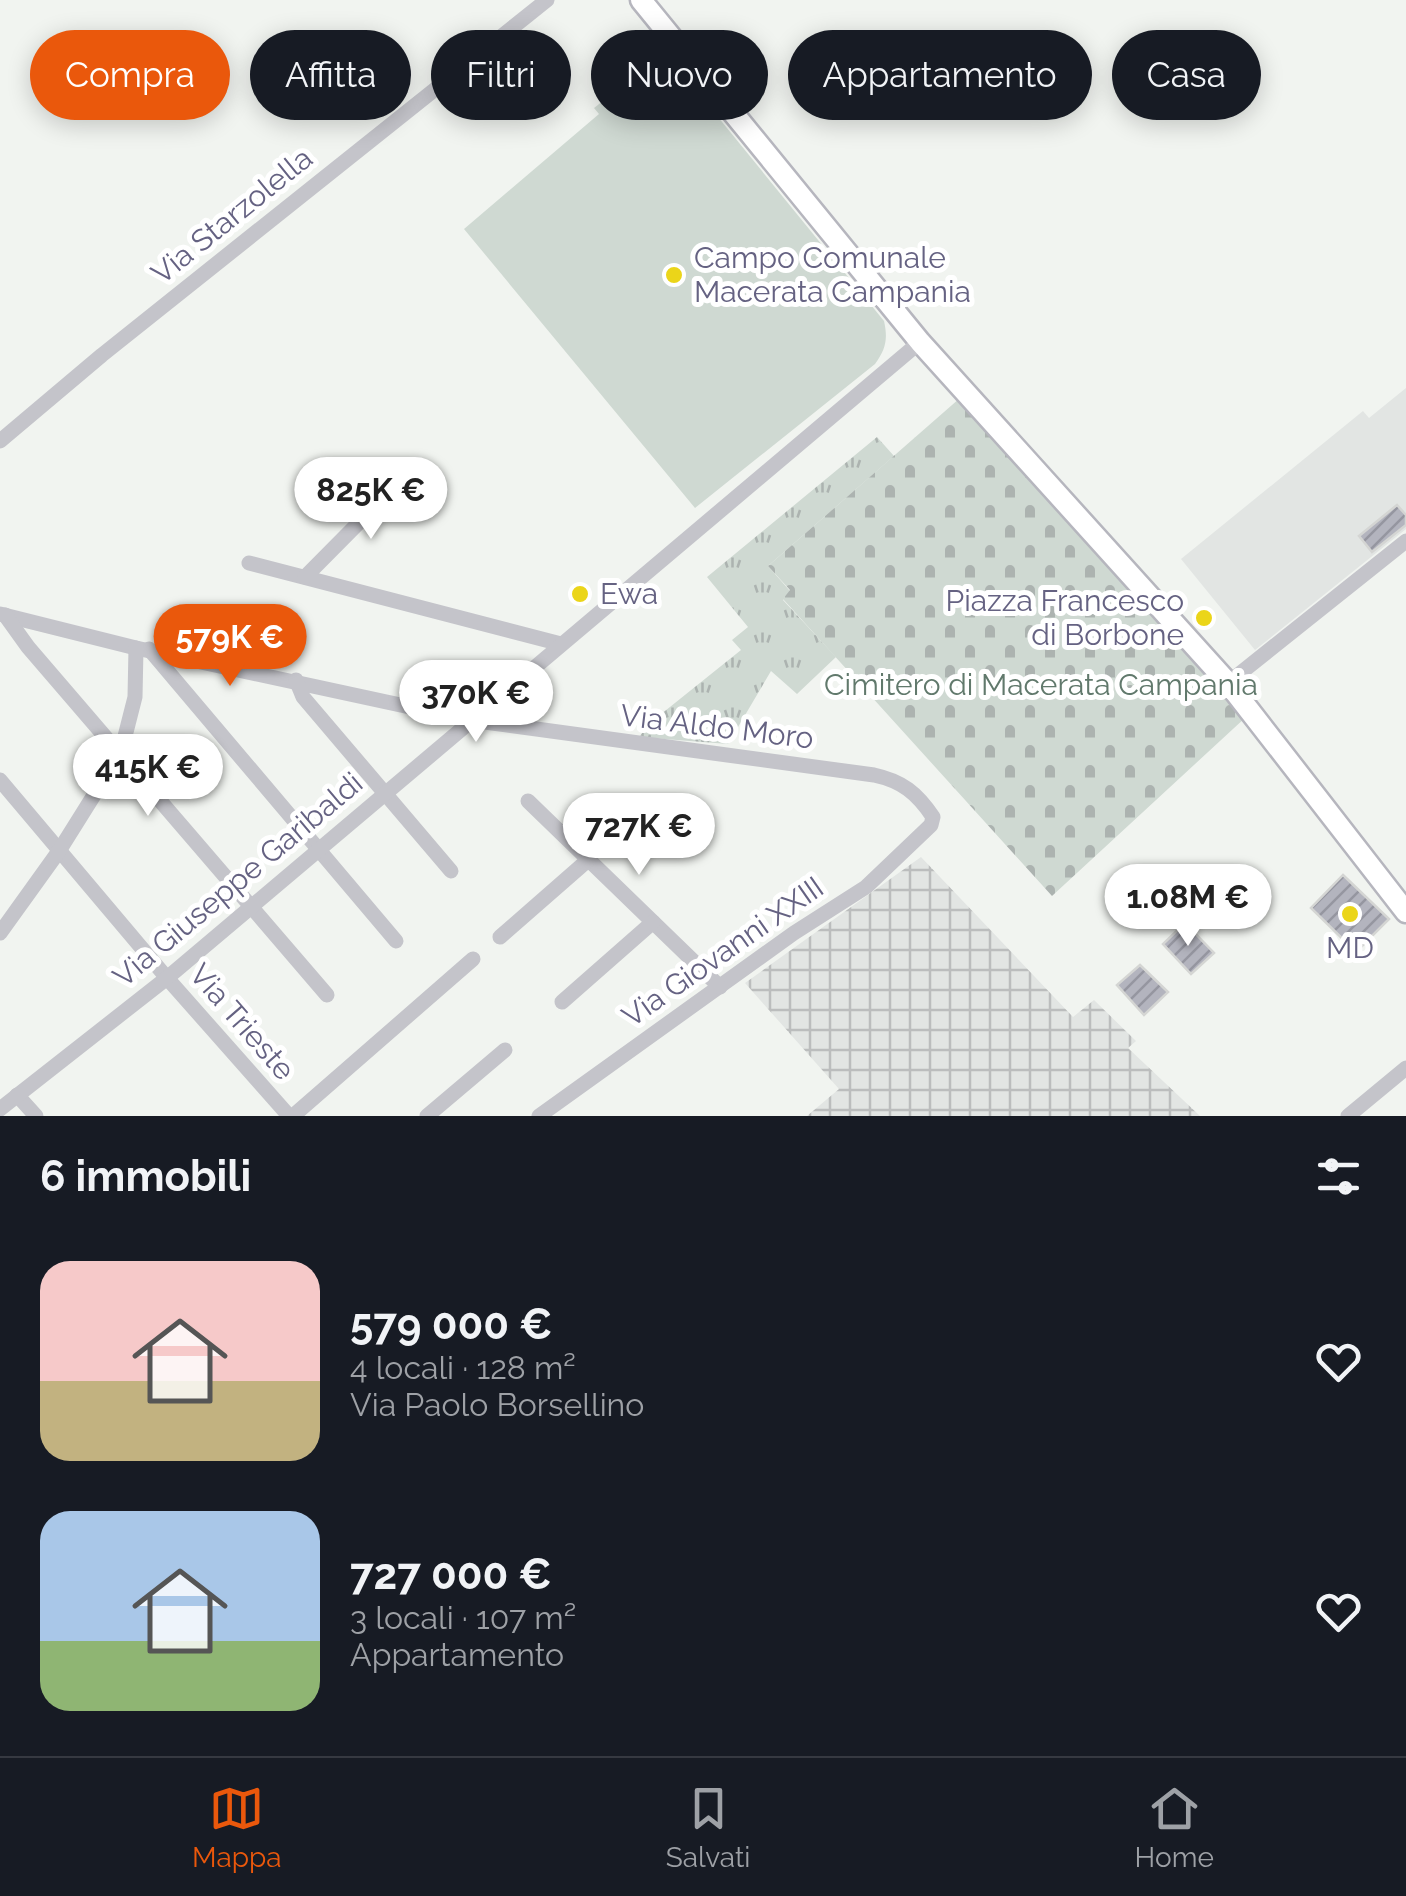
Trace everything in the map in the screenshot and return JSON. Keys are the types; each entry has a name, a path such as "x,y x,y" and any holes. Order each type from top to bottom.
{"street":[{"name":"Via Starzolella","path":"0,441 547,0"},
{"path":"641,0 920,342 1228,683 1406,912"},
{"name":"Via Giuseppe Garibaldi","path":"0,1108 167,978 316,848 920,342"},
{"path":"304,577 406,475"},
{"path":"1228,683 1406,541"},
{"path":"249,563 561,644"},
{"path":"2,614 326,996"},
{"name":"Via Aldo Moro","path":"2,614 470,720 891,779 924,802 932,817 931,826"},
{"path":"0,933 121,752 143,648"},
{"path":"143,648 396,941"},
{"path":"296,680 303,698 451,871"},
{"name":"Via Trieste","path":"0,780 167,978 291,1116"},
{"path":"528,801 720,987"},
{"name":"Via Giovanni XXIII","path":"539,1116 866,887 931,826"},
{"path":"500,937 588,860"},
{"path":"562,1002 653,922"},
{"path":"291,1116 473,959"},
{"path":"427,1116 505,1050"},
{"path":"1348,1116 1406,1068"},
{"path":"18,1095 36,1116"}],"shaded area":[{"path":"1406,388 1406,529 1255,650 1181,559 1363,411 1369,418"},
{"path":"921,857 1073,1017 1094,1000 1136,1041 1128,1048 1200,1116 807,1116 839,1089 745,983"}],"green space":[{"name":"Campo Comunale Macerata Campania","path":"592,120 720,120 884,321 884,349 875,364 695,508 464,229"},
{"name":"Cimitero di Macerata Campania","path":"960,398 1246,717 1052,896 783,599 790,590 768,566"},
{"path":"877,437 894,456 768,566 790,591 783,600 836,657 797,694 771,671 728,744 639,737 650,723 741,650 732,640 748,627 707,577"}],"building":[{"path":"1397,505 1406,515 1406,525 1372,552 1359,536"},
{"name":"MD","path":"1343,875 1389,919 1356,952 1311,908"},
{"path":"1185,923 1214,953 1191,974 1163,944"},
{"path":"1140,965 1168,992 1144,1015 1117,985"}],"place":[{"name":"Campo Comunale Macerata Campania","path":"674,275"},
{"name":"Ewa","path":"580,594"},
{"name":"Piazza Francesco di Borbone","path":"1204,618"},
{"name":"MD","path":"1350,914"}]}
